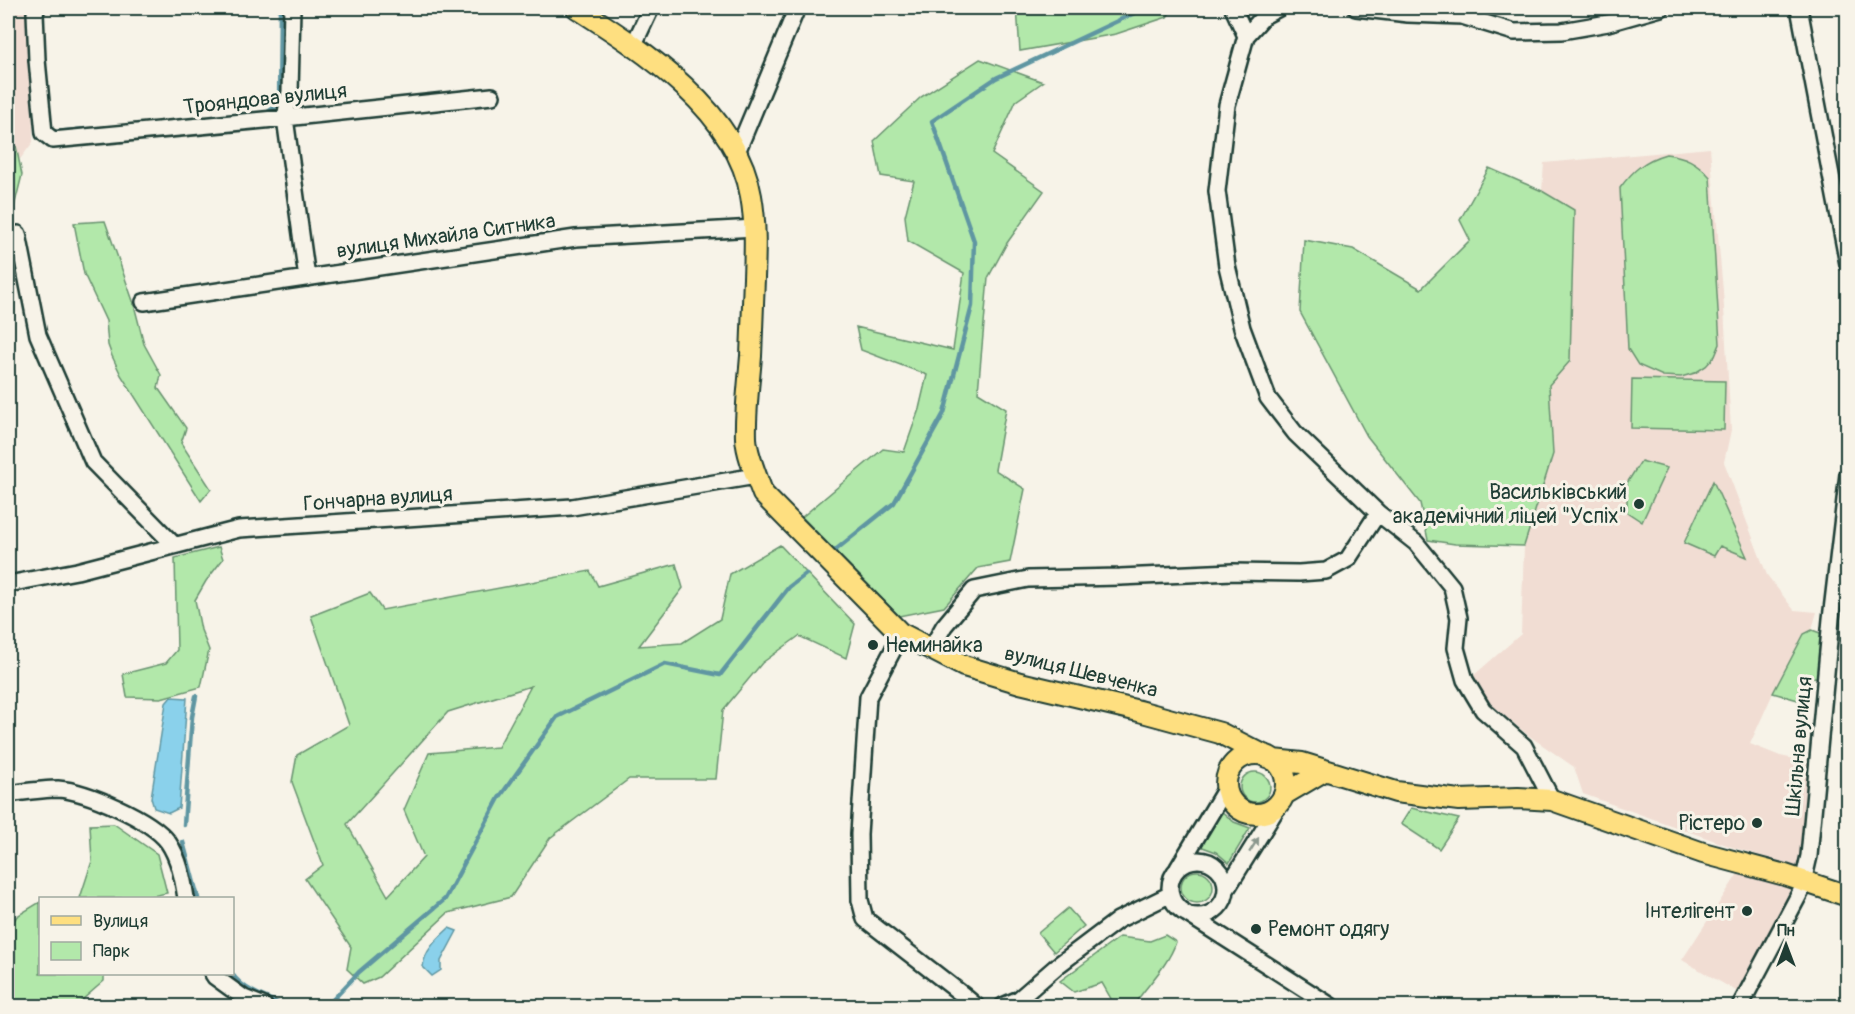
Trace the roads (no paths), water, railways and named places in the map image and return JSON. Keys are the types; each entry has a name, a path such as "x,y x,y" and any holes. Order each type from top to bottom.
{"main road":[{"name":"вулиця Шевченка","path":"577,8 634,44 667,70 716,122 737,152 751,195 755,228 746,440 756,476 763,494 900,633 964,666 1020,683 1220,733 1270,758 1302,763 1396,792 1460,800 1518,798 1552,800 1703,853 1848,896"},
{"path":"1220,733 1226,752 1227,783 1230,798 1236,807 1245,812 1266,813 1275,808 1283,797 1286,787 1284,775 1278,764 1270,758 1255,754 1242,758 1232,766 1227,783"},
{"path":"1283,797 1324,771"}],"street":[{"name":"Трояндова вулиця","path":"37,8 34,14 44,133 53,140 492,96"},
{"path":"292,8 290,92 285,118 307,278"},
{"path":"634,44 651,8"},
{"path":"737,152 797,8"},
{"path":"1233,8 1246,36"},
{"path":"1279,8 1264,16 1246,36 1227,105 1217,191 1227,266 1242,328 1268,398 1295,433 1378,513 1416,543 1452,587 1459,618 1456,648 1465,680 1483,710 1524,746 1552,800"},
{"path":"1356,8 1408,14 1462,16 1514,32 1562,31 1608,23 1661,8"},
{"path":"1799,8 1848,264"},
{"name":"вулиця Михайла Ситника","path":"144,302 576,238 755,228"},
{"path":"18,234 38,334 93,462 174,546"},
{"name":"Шкільна вулиця","path":"1740,1006 1801,891 1809,856 1831,619 1848,474"},
{"name":"Гончарна вулиця","path":"8,584 77,571 239,529 572,507 756,476"},
{"path":"931,649 944,626 974,590 1028,579 1326,571 1348,559 1378,513"},
{"path":"900,633 868,697 859,834 860,900 865,919 976,1006"},
{"path":"1227,783 1172,876 1170,885 1174,903 1181,910 1331,1006"},
{"path":"8,794 58,789 88,796 119,808 152,828 167,841 177,860 186,897"},
{"path":"1226,890 1283,797"},
{"path":"1178,868 1186,862 1195,860 1205,860 1214,864 1221,871 1226,890 1224,899 1210,913 1200,916 1190,915 1181,910"},
{"path":"1003,1006 1020,1003 1057,966 1118,920 1171,894"},
{"path":"1218,907 1224,926 1234,944"},
{"path":"214,975 246,1002 264,1006"}],"water":[{"path":"171,697 187,698 179,808 169,813 154,808 151,798 166,703"},
{"path":"449,928 457,931 441,961 441,970 432,976 423,967 424,961 436,941"}],"waterway":[{"path":"265,114 279,104 280,8"},
{"path":"833,552 894,503 944,413 972,306 974,241 932,121 996,78 1145,8"},
{"path":"56,132 86,129"},
{"path":"327,1006 359,972 445,899 499,798 557,717 665,664 720,675 789,587 806,574"},
{"path":"184,825 192,717 196,696"},
{"path":"183,842 198,897"},
{"path":"233,975 249,989 285,1006"}],"place":[{"name":"Васильківський академічний ліцей \"Успіх\"","path":"1639,504"},
{"name":"Неминайка","path":"873,645"},
{"name":"Рістеро","path":"1757,823"},
{"name":"Інтелігент","path":"1747,911"},
{"name":"Ремонт одягу","path":"1256,929"}]}
